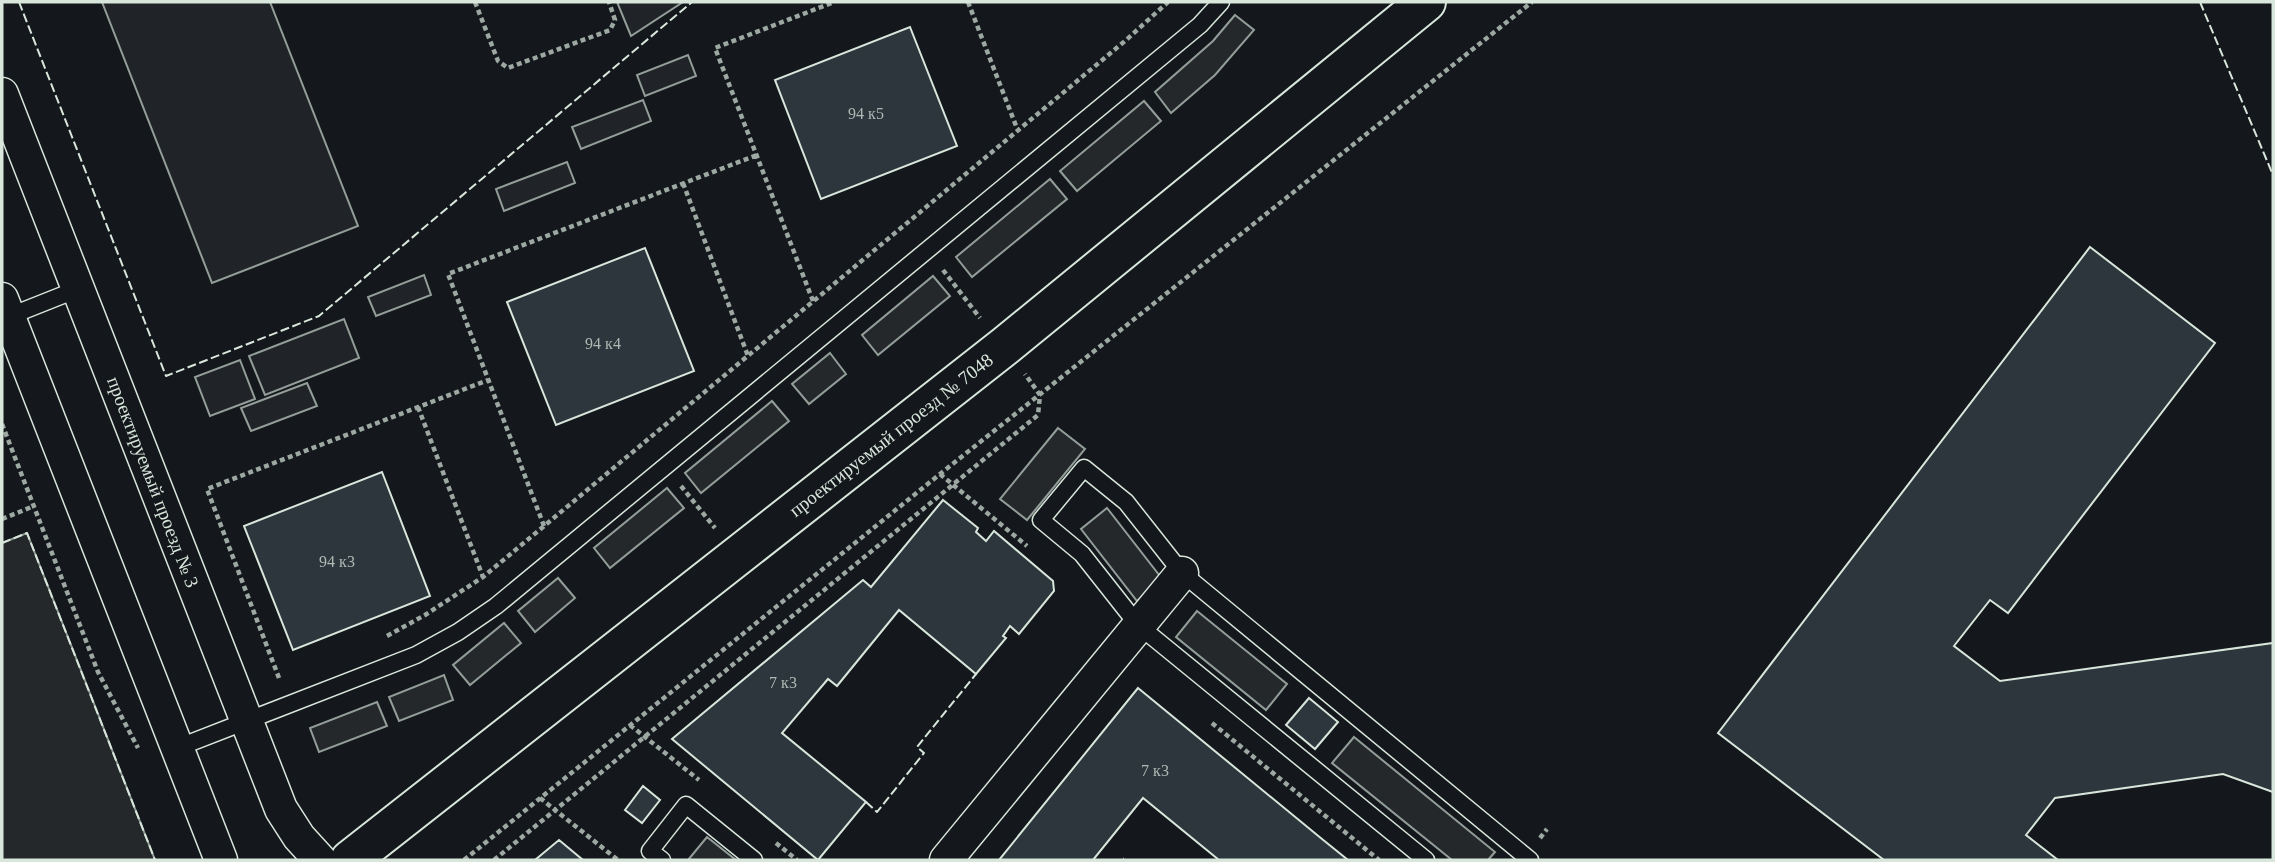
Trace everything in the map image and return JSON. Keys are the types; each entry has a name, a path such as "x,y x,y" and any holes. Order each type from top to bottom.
{"main road":[{"name":"проектируемый проезд № 7048","path":"350,860 1005,346 1426,2"}],"street":[{"name":"проектируемый проезд № 3","path":"2,94 281,809 299,837 320,860"},
{"path":"4,312 216,848"},
{"path":"946,860 1182,573"}],"lane":[{"path":"177,748 242,708 416,654 457,632 496,606 1200,25 1221,2"},
{"path":"4,312 78,289"},
{"path":"1426,860 1138,625 1082,554 1041,520 1084,468 1126,502 1182,573 1530,860"},
{"path":"662,860 649,850 686,805 754,860"}],"path":[{"path":"475,2 498,61 508,68 610,30 615,20 609,2"},
{"path":"813,302 715,48 834,2"},
{"path":"968,2 1018,131"},
{"path":"375,640 425,615 483,577 1018,131 1168,2"},
{"path":"464,860 940,474 1532,2"},
{"path":"544,526 448,274 757,155"},
{"path":"682,183 748,356"},
{"path":"198,492 488,380"},
{"path":"494,860 1038,415 1040,395"},
{"path":"418,407 483,577"},
{"path":"2,424 98,672 142,754"},
{"path":"2,444 8,442"},
{"path":"940,474 1034,552"},
{"path":"207,489 279,678"},
{"path":"2,519 34,506"},
{"path":"242,708 279,678 291,674"},
{"path":"1206,718 1379,860"},
{"path":"540,798 618,860"}],"shaded area":[{"path":"102,2 270,2 358,226 212,283"},
{"path":"617,2 683,2 631,36"},
{"path":"1235,15 1254,30 1215,75 1171,113 1155,92 1213,41"},
{"path":"688,55 696,76 645,96 637,75"},
{"path":"643,100 651,121 581,149 572,127"},
{"path":"1144,101 1161,121 1077,191 1060,171"},
{"path":"567,162 575,183 504,211 496,189"},
{"path":"1050,179 1067,199 972,277 956,257"},
{"path":"424,275 431,295 376,316 368,297"},
{"path":"933,276 950,296 878,355 862,335"},
{"path":"344,319 359,358 265,395 249,356"},
{"path":"830,353 846,374 809,404 792,384"},
{"path":"240,360 255,399 210,416 195,377"},
{"path":"307,383 317,406 251,431 241,408"},
{"path":"772,401 789,421 701,493 685,473"},
{"path":"1058,428 1085,449 1027,520 1000,499"},
{"path":"667,488 684,508 610,568 594,548"},
{"path":"1107,508 1163,580 1137,601 1081,529"},
{"path":"27,533 155,860 2,860 2,543"},
{"path":"558,578 575,598 535,632 518,611"},
{"path":"1197,611 1287,684 1266,710 1176,637"},
{"path":"504,623 521,643 470,685 453,665"},
{"path":"444,675 453,700 399,721 389,697"},
{"path":"377,702 387,726 319,752 310,728"},
{"path":"1354,737 1495,852 1488,860 1452,860 1332,763"},
{"path":"707,837 736,860 688,860"}],"building":[{"path":"910,27 957,146 821,199 775,80"},
{"path":"2090,247 2215,343 2008,613 1990,600 1954,646 2000,681 2273,643 2273,792 2223,774 2055,798 2026,835 2058,860 1884,860 1718,733"},
{"path":"645,248 694,371 556,425 507,302"},
{"path":"382,472 430,596 293,650 244,526"},
{"path":"943,500 978,528 976,532 986,541 994,531 1053,581 1054,591 1019,634 1010,626 1003,636 1006,638 976,674 899,610 837,686 828,679 782,733 866,802 818,860 672,739 863,580 871,587"},
{"path":"1138,688 1348,860 1219,860 1143,798 1093,860 999,860"},
{"path":"1309,698 1338,722 1315,749 1286,725"},
{"path":"643,786 660,800 642,823 625,810"},
{"path":"559,840 583,860 535,860"}],"fence":[{"path":"19,2 166,376 319,316 692,2"},
{"path":"2200,2 2273,175"},
{"path":"2,543 27,533 155,860"},
{"path":"866,802 877,812 924,753 917,747 976,674"}]}
